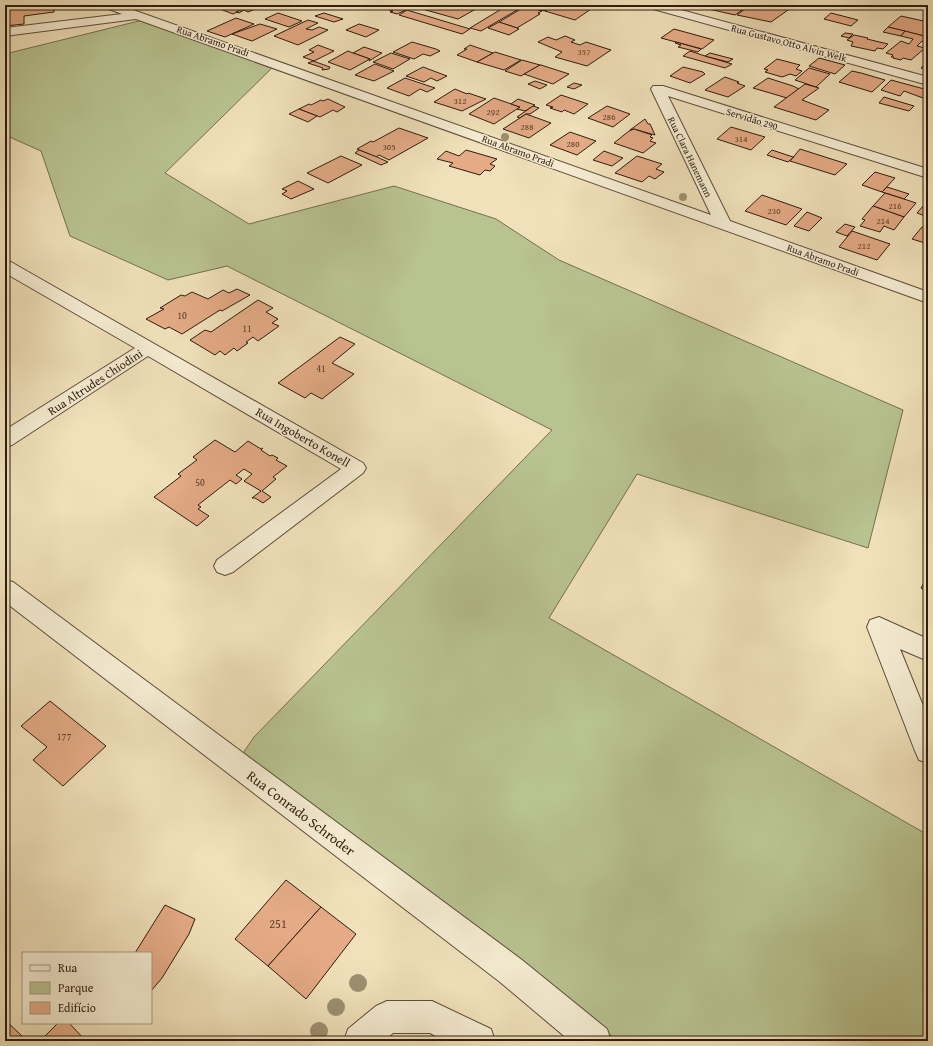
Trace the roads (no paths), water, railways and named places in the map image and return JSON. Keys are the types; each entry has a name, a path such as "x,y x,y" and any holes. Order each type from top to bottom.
{"street":[{"name":"Rua Abramo Pradi","path":"108,5 928,298"},
{"name":"Rua Gustavo Otto Alvin Welk","path":"650,5 928,81"},
{"path":"5,32 34,26 138,15"},
{"name":"Rua Clara Hanemann","path":"658,90 722,224"},
{"name":"Servidão 290","path":"658,90 928,174"},
{"name":"Rua Altrudes Chiodini","path":"5,266 148,348 5,440"},
{"name":"Rua Ingoberto Konell","path":"148,348 356,468 225,566"},
{"name":"Rua Conrado Schroder","path":"6,592 511,971 595,1041"},
{"path":"928,651 879,627 928,751"},
{"path":"360,1041 387,1017 432,1017 479,1041"}]}
